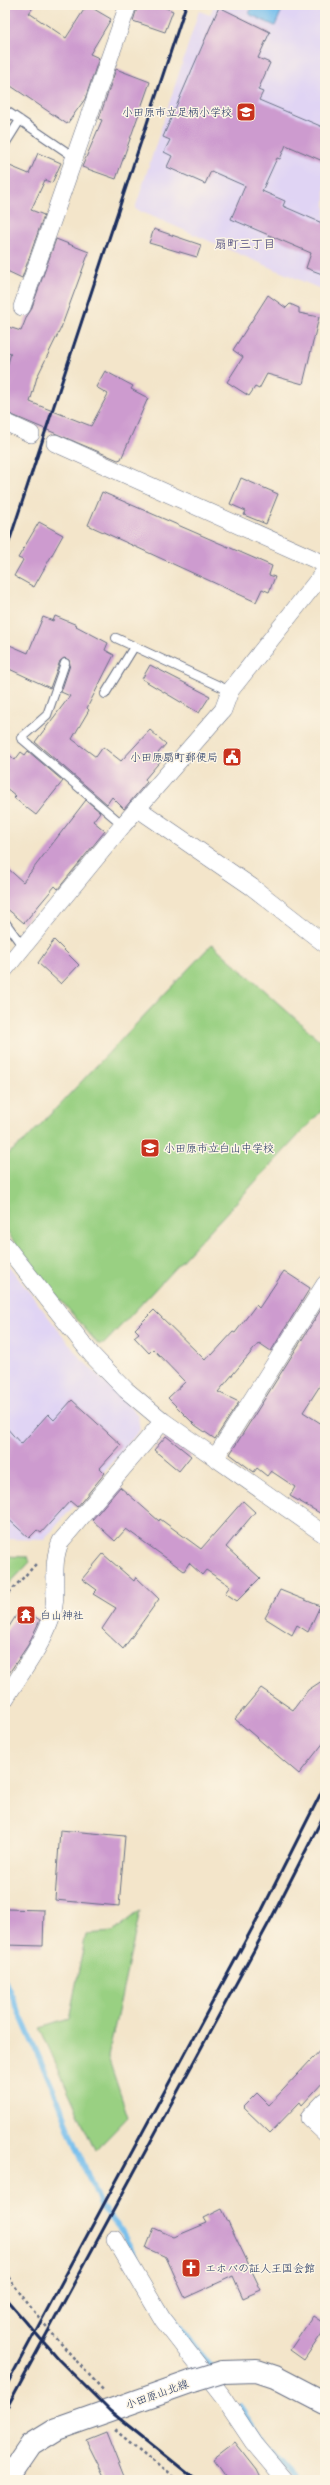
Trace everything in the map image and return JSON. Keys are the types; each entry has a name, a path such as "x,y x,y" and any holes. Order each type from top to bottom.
{"main road":[{"name":"小田原山北線","path":"7,2480 31,2445 43,2436 57,2429 222,2372 257,2371 275,2377 325,2403"}],"street":[{"path":"22,307 128,5"},
{"path":"5,422 31,434"},
{"path":"55,443 325,564"},
{"path":"5,968 137,808 223,710 230,691 325,571"},
{"path":"137,808 252,887 325,944"},
{"path":"5,1245 92,1355 126,1390 163,1421 325,1535"},
{"path":"215,1458 325,1284"},
{"path":"5,1699 38,1646 51,1619 54,1605 57,1550 61,1541 163,1421"},
{"path":"325,2101 309,2118 325,2133"},
{"path":"115,2239 163,2320 223,2397 253,2442 285,2480"}],"lane":[{"path":"5,110 74,157"},
{"path":"5,144 20,120"},
{"path":"116,638 230,691"},
{"path":"105,694 134,647"},
{"path":"65,663 48,715 21,738 123,825"},
{"path":"5,922 23,947"}],"path":[{"path":"5,1597 47,1553 57,1550"},
{"path":"5,2272 60,2344 120,2408"},
{"path":"97,2415 176,2480"}],"shaded area":[{"name":"小田原市立足柄小学校","path":"214,5 325,5 325,291 135,209 199,11 210,15"},
{"path":"5,1261 81,1359 138,1415 140,1430 44,1540 5,1539"}],"green space":[{"name":"小田原市立白山中学校","path":"212,944 325,1045 325,1107 104,1344 98,1344 29,1263 5,1229 5,1156 25,1141"},
{"path":"5,1556 28,1557 30,1562 5,1588"},
{"path":"140,1911 108,2057 128,2117 95,2151 40,2028 69,2019 86,1934 113,1932"}],"water":[{"path":"253,5 284,5 275,26 249,14"}],"building":[{"path":"5,5 35,5 29,13 66,38 87,5 111,19 90,54 99,58 85,99 67,124 5,82"},
{"path":"138,5 159,5 173,11 165,32 133,21"},
{"path":"219,7 270,32 258,58 270,63 258,90 263,92 259,100 325,128 325,162 286,145 280,159 277,158 262,191 285,201 283,206 322,223 325,221 325,275 306,268 311,253 231,219 245,186 211,171 205,184 167,167 172,156 164,152 170,140 163,137"},
{"path":"116,69 150,82 116,179 82,167 102,120 99,119"},
{"path":"38,153 61,163 52,183 45,180 31,210 44,215 22,278 5,270 5,164 29,174"},
{"path":"154,229 201,245 197,257 149,243"},
{"path":"56,239 89,252 61,328 37,377 30,402 91,426 108,394 96,387 105,371 133,386 131,389 148,398 121,459 118,460 5,412 5,374 11,353 5,351 5,326 21,331 31,310"},
{"path":"268,295 286,308 290,304 299,308 299,313 319,317 303,384 267,374 259,389 255,387 249,396 227,382 243,357 233,350"},
{"path":"241,478 278,494 266,524 244,515 246,511 230,504"},
{"path":"102,492 272,566 269,575 275,577 269,592 262,589 256,602 88,525"},
{"path":"39,522 63,535 34,587 14,576 23,560 18,558"},
{"path":"55,616 77,625 76,626 108,643 105,650 114,655 87,708 89,710 72,739 96,757 103,747 121,761 150,730 166,744 158,753 163,758 145,779 147,782 124,809 112,797 107,804 35,742 70,696 61,692 70,665 69,660 64,658 60,661 50,688 5,667 5,643 28,653 43,617 53,621"},
{"path":"150,665 210,696 199,713 142,679"},
{"path":"5,751 15,760 21,752 25,755 28,751 63,781 36,815 14,798 16,796 5,787"},
{"path":"86,800 100,812 93,821 105,831 58,889 55,886 24,923 5,907 5,866 23,882"},
{"path":"54,940 79,965 61,984 38,963"},
{"path":"284,1271 310,1288 271,1351 259,1343 218,1392 239,1402 215,1439 195,1425 168,1398 185,1382 153,1349 149,1353 134,1337 139,1333 135,1329 154,1310 205,1360 210,1354 212,1355 233,1332 235,1333 256,1305 259,1308"},
{"path":"325,1303 325,1378 303,1412 325,1426 325,1516 290,1496 295,1487 271,1471 267,1476 257,1468 254,1472 230,1454"},
{"path":"72,1400 121,1445 100,1468 105,1473 77,1507 70,1501 41,1533 37,1530 29,1538 5,1516 5,1426 21,1444 48,1414 54,1420"},
{"path":"166,1436 191,1456 179,1471 154,1450"},
{"path":"120,1487 159,1521 160,1519 201,1549 243,1501 255,1512 226,1547 260,1578 237,1601 225,1593 230,1586 206,1570 202,1575 189,1563 184,1571 126,1529 115,1541 92,1520"},
{"path":"103,1554 134,1581 136,1577 159,1599 123,1649 102,1629 116,1608 93,1594 97,1590 82,1579"},
{"path":"280,1590 320,1606 308,1632 297,1625 292,1635 265,1618"},
{"path":"21,1608 40,1620 28,1645 5,1679 5,1633"},
{"path":"325,1679 325,1741 299,1774 235,1719 261,1688 293,1710 308,1690"},
{"path":"60,1830 125,1836 119,1906 55,1900"},
{"path":"5,1909 44,1910 43,1946 5,1945"},
{"path":"325,2045 325,2080 302,2105 300,2102 270,2133 243,2107 257,2093 269,2105"},
{"path":"222,2209 261,2290 243,2298 233,2276 185,2298 166,2257 146,2248 154,2228 174,2237 207,2223 204,2218"},
{"path":"313,2316 325,2324 325,2329 304,2360 290,2350"},
{"path":"106,2432 125,2480 106,2480 86,2440"},
{"path":"235,2442 257,2470 262,2480 228,2480 213,2459"}],"waterway":[{"path":"5,1981 55,2093 100,2205 121,2230 172,2317 213,2369"},
{"path":"240,2407 260,2437 299,2480"}],"railway":[{"path":"5,554 186,5"},
{"path":"5,2388 262,1910 325,1785"},
{"path":"5,2411 272,1917 325,1813"},
{"path":"5,2298 59,2360 110,2411 196,2480"}],"place":[{"name":"小田原市立足柄小学校","path":"246,112"},
{"name":"小田原扇町郵便局","path":"232,757"},
{"name":"小田原市立白山中学校","path":"150,1148"},
{"name":"白山神社","path":"26,1615"},
{"name":"エホバの証人王国会館","path":"191,2268"}],"district":[{"name":"扇町三丁目","path":"245,243"}]}
